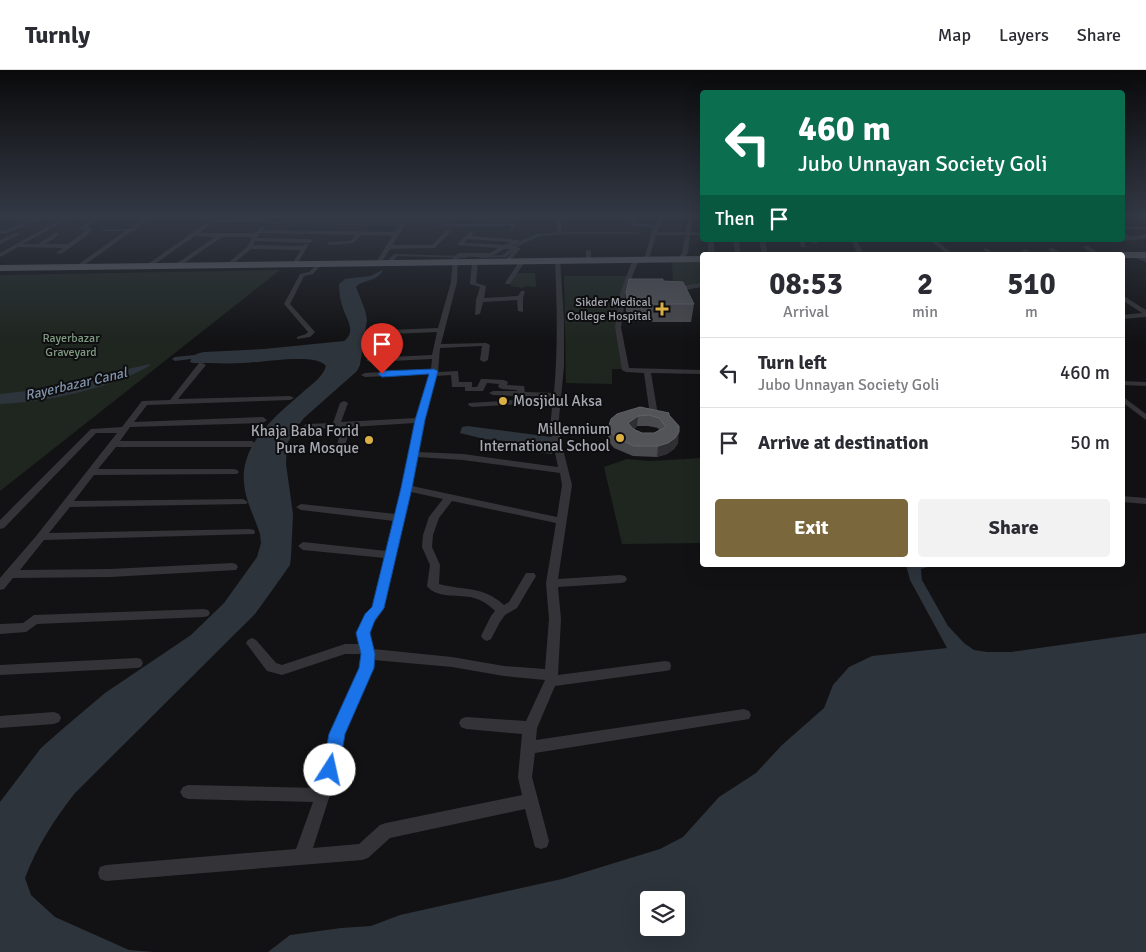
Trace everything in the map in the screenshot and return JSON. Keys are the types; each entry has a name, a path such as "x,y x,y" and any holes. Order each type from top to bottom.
{"highway":[{"path":"0,268 294,266 378,264 456,259 475,262 572,258"},
{"path":"614,258 636,260 700,259"}],"street":[{"path":"77,268 92,258"},
{"path":"147,267 160,258"},
{"path":"175,267 188,258"},
{"path":"228,266 237,258"},
{"path":"294,266 298,258"},
{"path":"378,264 381,258"},
{"path":"302,856 330,770 337,734 363,678 368,652 363,633 365,625 378,608 407,488 420,420 433,373 437,346 454,282 456,259 463,258"},
{"path":"508,283 523,260"},
{"path":"541,841 525,777 530,728 551,678 555,619 552,583 567,484 554,429 560,366 561,319 558,260"},
{"path":"636,260 623,293 618,327 626,370 700,372"},
{"path":"475,262 473,284 483,286 478,314"},
{"path":"299,338 308,336 312,332 287,304 302,275 312,274 318,265"},
{"path":"665,293 684,287 700,286"},
{"path":"623,293 632,293"},
{"path":"479,300 522,295 521,311"},
{"path":"1125,299 1146,314"},
{"path":"1125,317 1146,314"},
{"path":"367,333 442,330"},
{"path":"390,359 399,332"},
{"path":"437,346 484,344 484,360"},
{"path":"365,347 394,346"},
{"path":"370,360 436,357"},
{"path":"172,402 202,365"},
{"path":"647,370 654,415"},
{"path":"364,375 456,374 455,384 469,384 468,389 480,389 484,381 502,382 502,388 522,388 520,402 472,405"},
{"path":"1125,383 1146,384"},
{"path":"493,393 557,395"},
{"path":"0,586 41,537 145,403 290,398"},
{"path":"1125,400 1146,418"},
{"path":"336,425 344,404"},
{"path":"0,526 94,431 125,427 263,420"},
{"path":"306,427 420,420"},
{"path":"340,448 347,425"},
{"path":"113,444 252,444"},
{"path":"413,454 463,457 565,471"},
{"path":"92,472 234,472"},
{"path":"407,488 562,521"},
{"path":"450,496 434,517 427,541 435,565 433,586 438,589 478,593 491,600 503,611"},
{"path":"1125,498 1146,502"},
{"path":"65,504 243,502"},
{"path":"301,507 400,518"},
{"path":"41,537 250,532"},
{"path":"303,546 390,555"},
{"path":"11,574 232,567"},
{"path":"487,636 495,618 513,605 530,576"},
{"path":"552,583 621,579"},
{"path":"0,629 26,627 34,620 204,613"},
{"path":"252,643 272,667 282,670 344,650 452,662 551,678 665,666"},
{"path":"0,670 137,663"},
{"path":"527,748 744,715"},
{"path":"0,722 54,718"},
{"path":"466,723 530,728"},
{"path":"188,792 322,795"},
{"path":"106,873 362,852 386,831 530,801"}],"green space":[{"path":"674,261 700,261 700,284 673,284 672,263"},
{"name":"Rayerbazar Graveyard","path":"280,270 0,491 0,275"},
{"path":"513,273 535,273 536,287 510,286"},
{"path":"564,276 627,276 619,342 622,369 612,369 612,384 566,383"},
{"path":"700,458 700,543 622,544 604,467 627,459 650,461"}],"water":[{"path":"383,270 378,277 356,287 367,320 360,365 357,371 304,418 287,444 286,464 293,514 290,565 255,614 75,793 47,834 25,878 31,895 55,917 129,950 154,952 0,952 0,802 41,748 105,693 191,635 224,603 257,557 261,543 244,483 244,469 248,455 262,431 322,374 326,366 320,362 300,359 251,363 193,363 190,362 192,358 204,352 264,349 344,341 350,333 350,325 341,302 339,284 345,279 370,276"},
{"name":"Rayerbazar Canal","path":"150,364 133,374 97,388 57,397 0,404 0,394 34,390"},
{"path":"467,426 552,437 556,442 552,454 543,453 515,442 484,439 460,433 462,427"},
{"path":"907,567 928,567 921,569 922,580 948,626 964,643 974,650 1011,652 1146,633 1146,952 268,952 290,935 371,926 400,915 562,879 660,849 683,837 719,797 756,773 782,745 824,708 833,685 849,667 872,656 947,648 910,580"}],"building":[{"path":"629,279 663,279 663,281 683,282 694,304 629,304 626,293"},
{"path":"640,407 669,413 679,426 679,432 668,443 658,446 634,446 615,437 610,431 611,419 617,414","holes":["649,415 659,418 666,427 654,433 642,433 633,429 628,423 638,416"]}],"waterway":[{"path":"175,359 204,356"}],"place":[{"name":"Sikder Medical College Hospital","path":"662,309"},
{"name":"Mosjidul Aksa","path":"503,401"},
{"name":"Millennium International School","path":"620,438"},
{"name":"Khaja Baba Forid Pura Mosque","path":"369,440"}],"route":[{"path":"330,770 337,734 367,668 368,654 363,633 369,618 378,608 407,488 420,420 434,371 382,374"}]}
